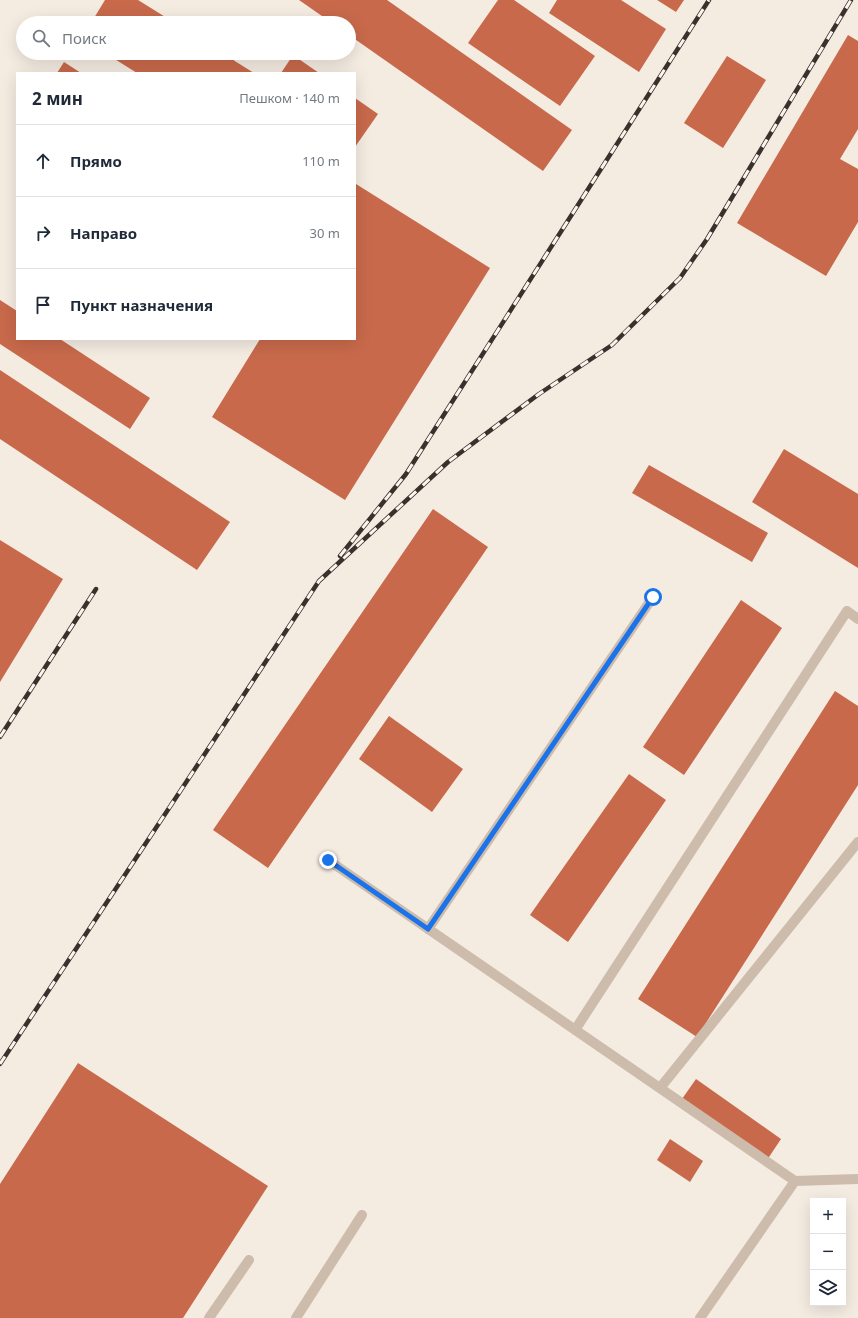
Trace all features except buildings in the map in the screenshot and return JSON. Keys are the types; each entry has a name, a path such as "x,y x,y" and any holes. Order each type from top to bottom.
{"lane":[{"path":"428,929 653,597"},
{"path":"575,1030 847,611 858,619"},
{"path":"660,1088 858,842"},
{"path":"328,860 795,1181 858,1179"},
{"path":"700,1318 795,1181"},
{"path":"296,1318 362,1215"},
{"path":"209,1318 249,1260"}],"railway":[{"path":"340,556 406,474 709,0"},
{"path":"0,1064 319,581 448,462 539,394 612,345 680,278 707,239 851,0"},
{"path":"0,737 96,589"}],"route":[{"path":"328,860 428,929 653,597"}]}
